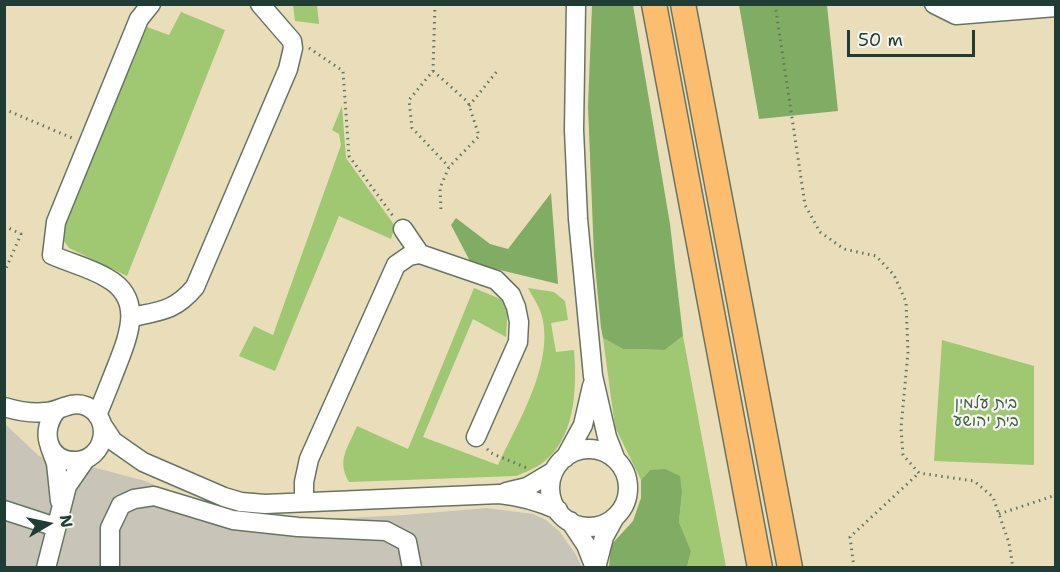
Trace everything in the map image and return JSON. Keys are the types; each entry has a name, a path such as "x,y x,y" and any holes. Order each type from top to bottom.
{"main road":[{"path":"654,4 760,567"},
{"path":"683,4 790,567"}],"street":[{"path":"132,317 156,313 177,305 191,292 201,277 288,69 293,48 292,41 287,32 260,4"},
{"path":"576,4 575,172 579,231 593,376 607,437 616,460"},
{"path":"46,567 68,486 103,440 100,421 127,340 132,317 130,304 112,281 52,255 56,222 139,19 149,5"},
{"path":"939,8 956,15 1056,7"},
{"path":"403,230 420,254"},
{"path":"304,502 304,482 309,459 396,265 409,256 420,254 496,280 511,295 516,307 519,322 518,342 476,437"},
{"path":"593,376 591,398 583,425 553,470 551,494 586,545 596,567"},
{"path":"58,518 57,469 47,431 49,422 57,410 63,406 78,404 92,410 112,441 135,458 224,497 242,502 265,504 499,494 519,496 540,502 580,525 604,524 615,517"},
{"path":"5,407 21,417 62,458 70,461 113,454 135,458"},
{"path":"5,407 29,412 57,410"},
{"path":"499,494 527,487 581,449 605,452 616,460 624,470 628,482 627,495 623,507 604,537 596,567"},
{"path":"110,567 110,528 121,505 134,499 154,496 233,520 298,527 386,531 407,542 412,567"},
{"path":"4,510 58,518"}],"path":[{"path":"435,4 433,71 409,100 412,128 449,167"},
{"path":"775,4 805,205 820,232 828,238 844,249 876,256 894,274 906,302 908,352 901,428 903,455 919,474 974,481 993,497 1009,543 1013,567"},
{"path":"287,32 343,71 350,156 403,230"},
{"path":"469,106 498,70"},
{"path":"433,71 468,102 479,136 449,167 440,188 441,211"},
{"path":"4,109 87,145"},
{"path":"4,226 21,234 4,273"},
{"path":"476,437 491,453 527,467 553,470"},
{"path":"854,567 850,537 919,474"},
{"path":"999,514 1056,495"}],"shaded area":[{"path":"4,423 39,456 65,466 93,467 145,481 207,507 263,518 308,520 487,508 533,514 546,520 560,532 582,567 5,567"}],"green space":[{"path":"293,5 317,5 319,24 295,21"},
{"path":"592,5 633,5 670,224 683,336 665,350 623,349 603,338 594,255 588,107"},
{"path":"739,5 827,5 838,111 759,119"},
{"path":"181,12 225,30 127,276 69,248 64,241 65,223 147,27 169,35"},
{"path":"342,106 346,158 395,226 391,239 339,216 275,371 239,356 254,326 273,335 341,145 339,134 332,130"},
{"path":"551,193 558,284 471,263 451,225 456,218 490,244 508,249"},
{"path":"474,288 508,304 506,337 473,319 423,437 498,465 533,391 543,351 544,332 541,313 528,288 554,292 565,301 568,320 551,323 556,352 574,350 574,398 567,429 560,443 551,456 538,466 516,476 349,482 343,460 357,426 408,449"},
{"path":"683,336 726,567 687,567 691,551 679,522 682,493 650,470 641,480 615,427 603,338 623,349 665,350"},
{"name":"בית עלמין בית יהושע","path":"942,340 1034,366 1034,465 934,461"},
{"path":"665,469 680,476 682,493 679,522 691,551 687,567 609,567 611,545 633,521 641,498 641,480 650,470"}]}
